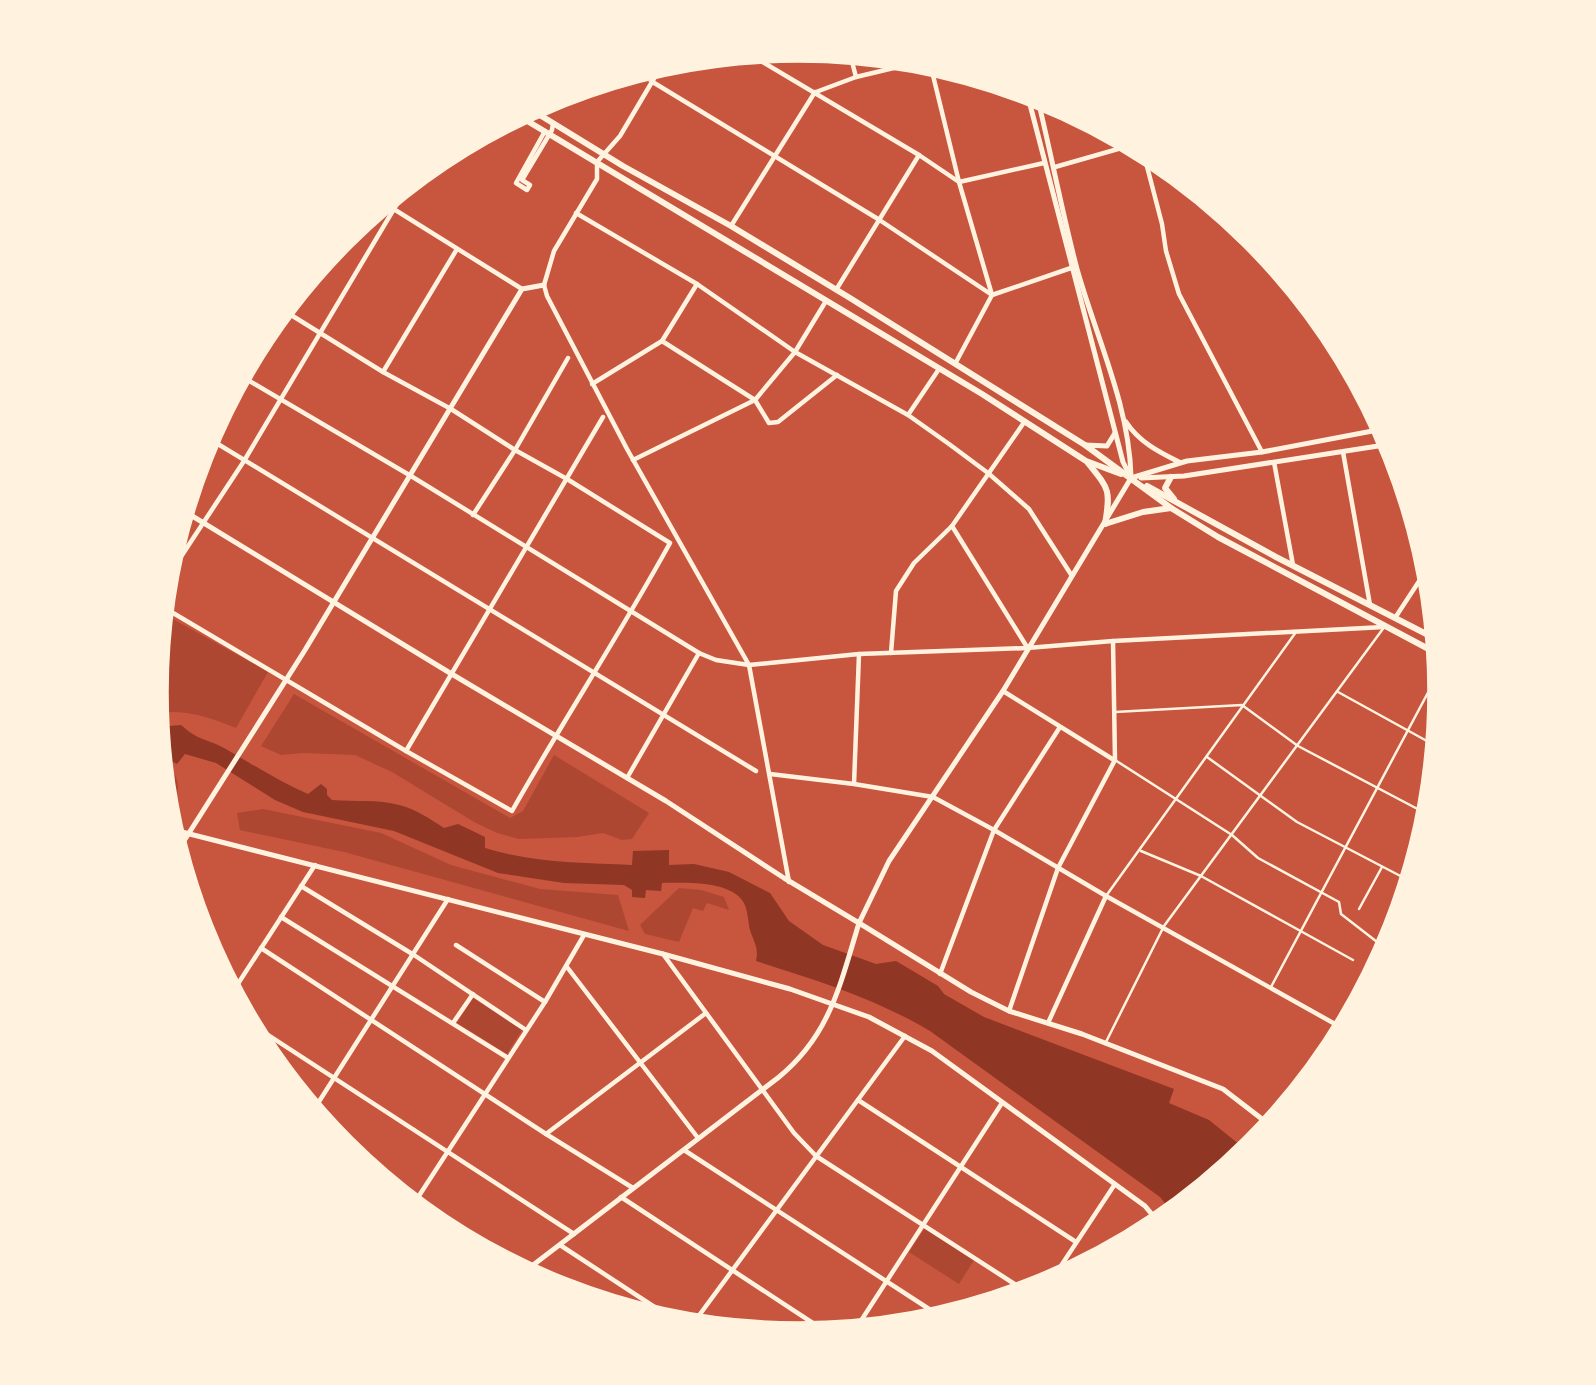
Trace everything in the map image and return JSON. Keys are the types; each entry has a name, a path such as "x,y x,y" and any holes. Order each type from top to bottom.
{"main road":[{"path":"1030,105 1115,433 1123,462 1131,478"},
{"path":"533,1265 764,1089 807,1050 822,1029 833,1004 859,923 889,861 1003,691 1131,478 1130,446 1123,416 1077,268 1040,109"},
{"path":"541,116 731,226 955,364 1085,445 1171,508 1218,537 1428,649"},
{"path":"528,122 940,368 1086,461 1131,478 1175,500 1293,566 1426,634"},
{"path":"184,840 275,698 522,289 544,285"},
{"path":"1123,416 1132,432 1145,443 1180,463"},
{"path":"1131,478 1180,463 1262,452 1372,431"},
{"path":"1085,445 1107,446 1115,433"},
{"path":"1131,478 1171,477 1379,446"},
{"path":"1086,461 1107,486 1109,503 1105,524"},
{"path":"1171,477 1166,488 1175,500"},
{"path":"1105,524 1143,512 1171,508"},
{"path":"192,516 627,778 939,975 1009,1011 1223,1089 1263,1120"},
{"path":"183,832 663,954 790,989 833,1004 906,1035 939,1056 1153,1214"}],"street":[{"path":"765,63 959,182 1044,163"},
{"path":"853,64 856,77"},
{"path":"731,226 815,92 856,77 891,69"},
{"path":"933,76 959,182 992,295"},
{"path":"789,882 750,665 633,460 547,296 544,285 554,251 597,179 597,162 620,136 651,81 878,219 992,295"},
{"path":"547,133 522,180 530,185 527,190 516,183 553,123"},
{"path":"1055,167 1119,149"},
{"path":"836,290 919,155"},
{"path":"1147,167 1166,251 1179,294 1262,452"},
{"path":"182,555 244,461 394,209 522,289"},
{"path":"576,212 697,284 795,352 908,415 988,473 1030,509 1073,577"},
{"path":"383,372 457,249"},
{"path":"955,364 992,295 1071,268"},
{"path":"592,384 662,341 697,284"},
{"path":"633,460 755,400 795,352 827,300"},
{"path":"172,612 512,811 593,673 632,613 670,543 292,316"},
{"path":"662,341 755,400 769,423 778,422 837,375"},
{"path":"473,515 515,450 568,358"},
{"path":"908,415 940,368"},
{"path":"249,381 411,476 632,613 699,653 716,660 750,665 859,654 1027,648 1385,626"},
{"path":"406,751 603,417"},
{"path":"891,653 897,591 915,563 952,526 1025,421"},
{"path":"218,444 756,771"},
{"path":"1343,452 1370,606"},
{"path":"1274,462 1293,566"},
{"path":"952,526 1027,648"},
{"path":"1394,618 1419,581"},
{"path":"1105,1044 1164,926 1385,626"},
{"path":"1048,1023 1106,896 1296,632"},
{"path":"1009,1011 1058,868 1115,760 1113,641"},
{"path":"627,778 699,653"},
{"path":"854,784 859,654"},
{"path":"1003,691 1177,799 1231,835 1258,858 1339,902 1340,914 1377,943"},
{"path":"1338,692 1427,741"},
{"path":"1271,987 1429,692"},
{"path":"1115,712 1242,705 1298,746 1418,809"},
{"path":"939,975 994,830 1060,727"},
{"path":"1206,757 1297,822 1402,877"},
{"path":"770,774 933,797 1335,1024"},
{"path":"1140,850 1201,876 1353,960"},
{"path":"238,984 315,865"},
{"path":"1359,909 1382,867"},
{"path":"301,886 414,954 526,1030"},
{"path":"318,1103 449,899"},
{"path":"281,917 508,1058"},
{"path":"419,1196 545,1002 584,935"},
{"path":"456,945 545,1002"},
{"path":"261,948 633,1188"},
{"path":"663,954 794,1133 816,1156 1016,1285"},
{"path":"567,967 698,1138"},
{"path":"453,1024 473,994"},
{"path":"546,1134 706,1013"},
{"path":"268,1035 574,1234"},
{"path":"698,1315 906,1035"},
{"path":"858,1100 1076,1242"},
{"path":"861,1320 1002,1103"},
{"path":"684,1150 930,1310"},
{"path":"1060,1267 1115,1184"},
{"path":"620,1197 813,1323"},
{"path":"559,1245 654,1307"}],"shaded area":[{"path":"171,618 268,672 236,728 216,720 178,712 167,713"},
{"path":"294,694 510,818 523,811 554,755 649,813 632,839 622,840 603,833 577,837 519,839 497,833 392,772 355,755 281,755 261,746"},
{"path":"181,725 198,737 224,748 308,794 321,784 327,789 327,795 332,800 383,802 405,807 444,828 458,824 485,837 485,848 503,853 558,861 632,865 633,851 669,850 669,865 694,864 729,872 770,893 789,921 823,945 876,964 896,961 984,1017 1174,1089 1169,1103 1209,1120 1239,1144 1166,1205 1160,1197 930,1031 867,1000 756,961 756,949 744,903 729,890 706,884 662,883 661,891 646,890 645,898 632,897 632,890 624,885 564,883 498,873 394,831 303,812 275,800 216,763 185,754 177,764 171,761 168,726"},
{"path":"172,772 177,779 176,798"},
{"path":"263,809 381,833 451,865 540,889 618,895 629,931 344,852 240,830 237,813"},
{"path":"679,888 701,890 724,897 729,910 707,903 703,911 693,908 679,942 645,934 640,925"},
{"path":"473,998 522,1030 507,1054 457,1023"},
{"path":"925,1228 974,1260 959,1284 909,1252"}]}
